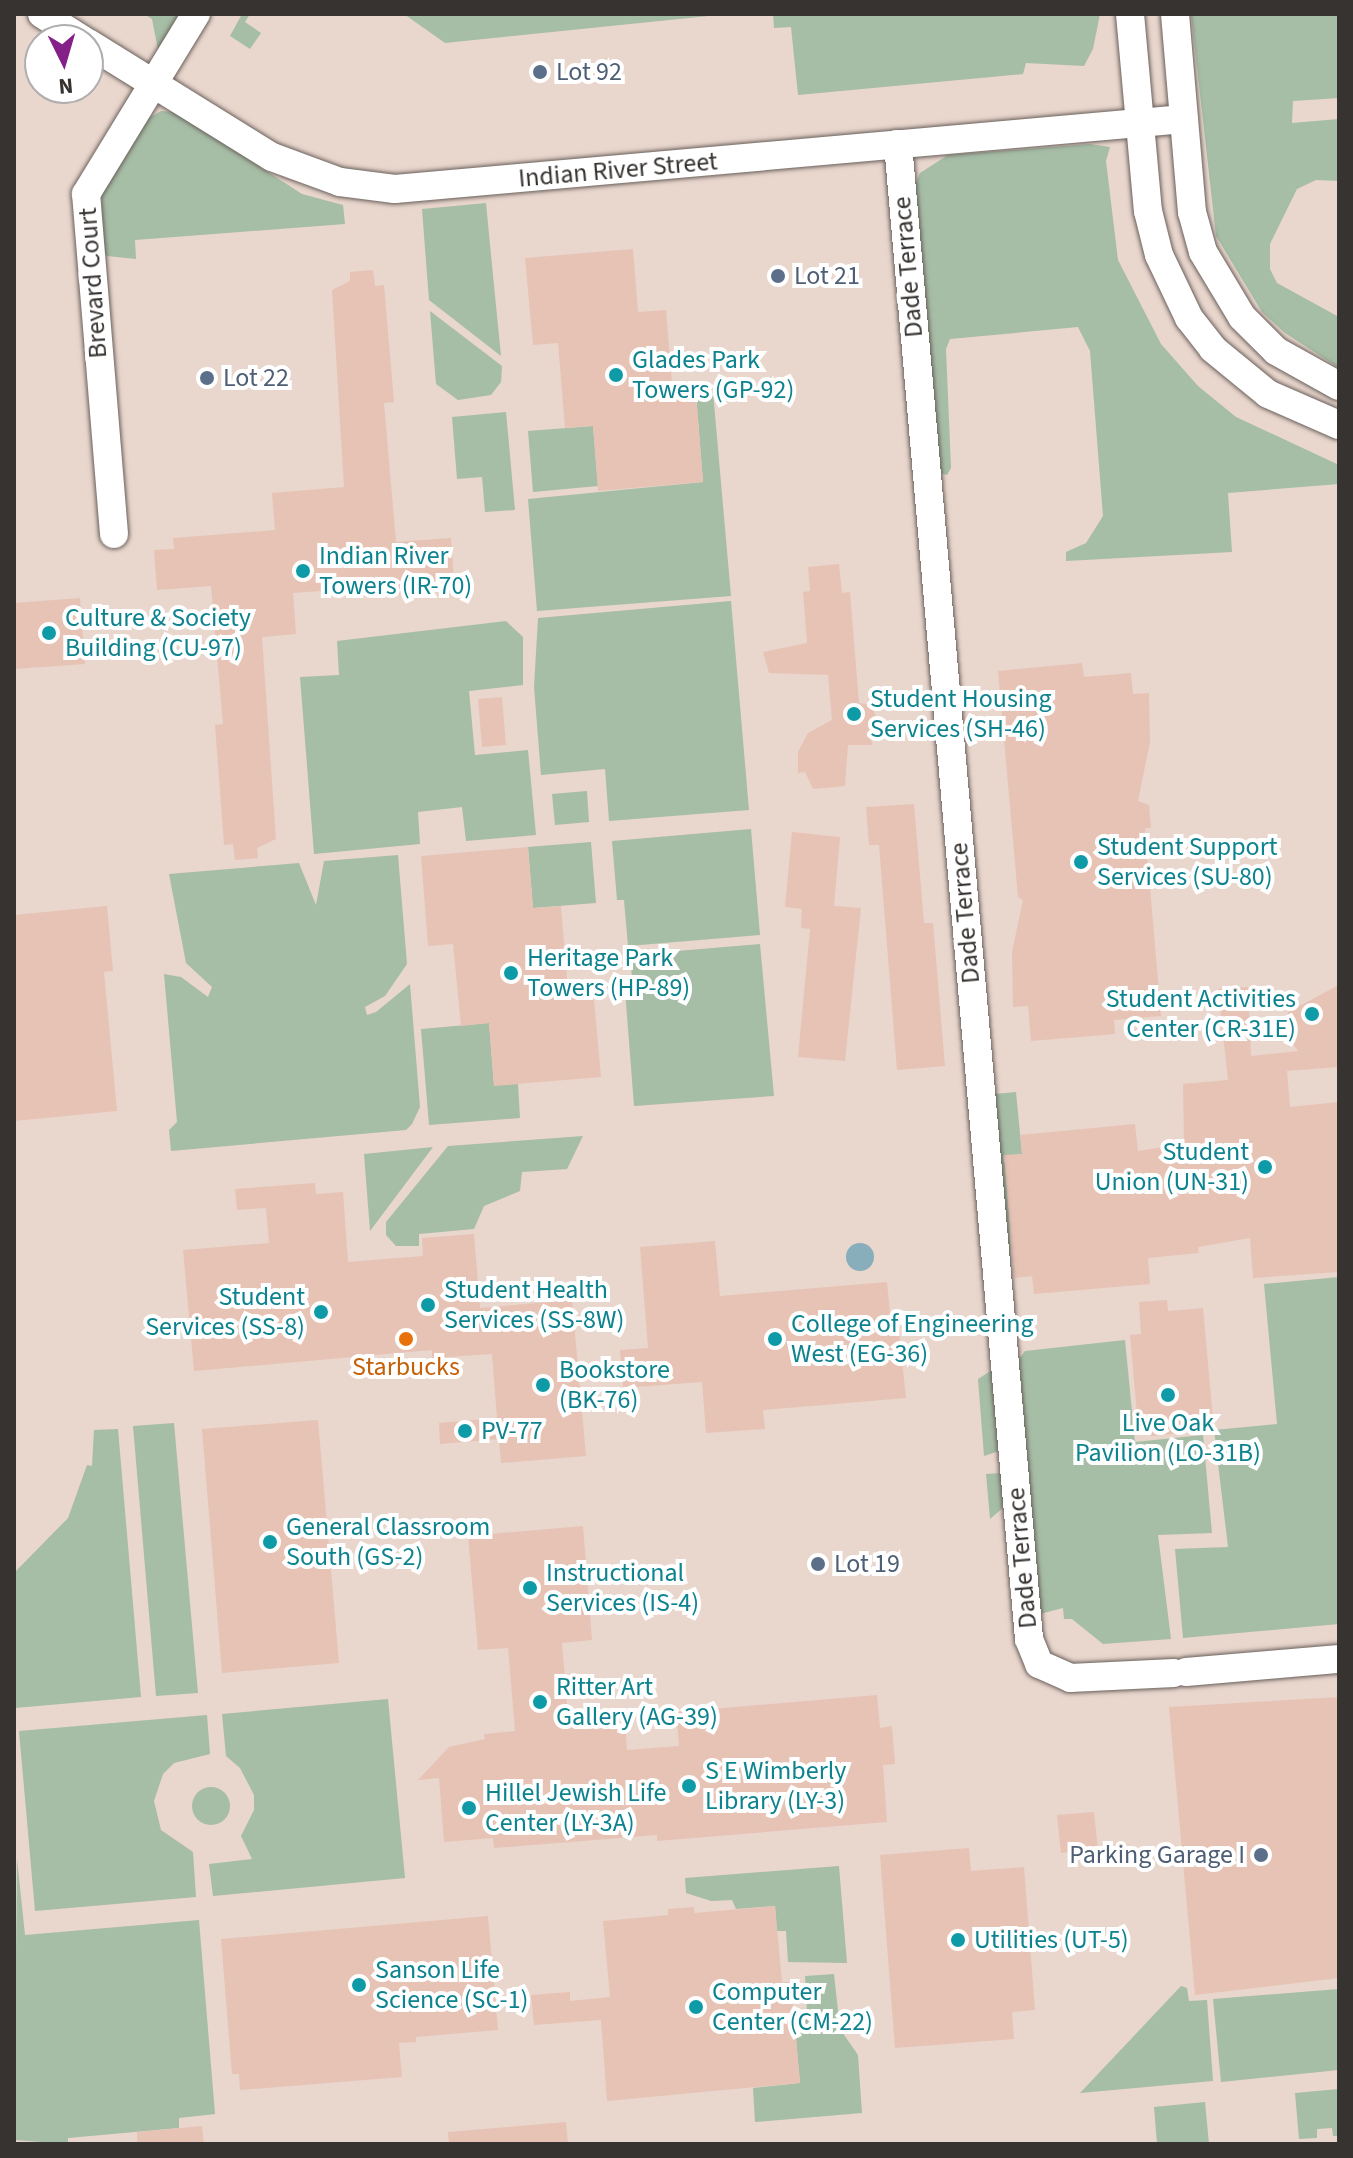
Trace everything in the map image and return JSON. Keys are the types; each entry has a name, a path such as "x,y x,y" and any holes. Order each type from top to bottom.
{"street":[{"name":"Brevard Court","path":"114,534 86,194 151,83 196,14"},
{"path":"1130,14 1148,211 1159,255 1189,318 1213,349 1268,394 1339,425"},
{"path":"1175,14 1192,212 1221,287 1276,351 1339,386"},
{"name":"Indian River Street","path":"104,53 272,157 340,182 374,188 411,189 1184,119"},
{"name":"Dade Terrace","path":"898,144 1028,1636 1033,1654 1052,1673 1080,1678 1339,1659"}],"shaded area":[{"path":"14,14 1339,14 1339,2144 14,2144"}],"green space":[{"path":"144,14 179,14 158,50 152,19"},
{"path":"242,14 250,14 245,22 261,33 250,49 230,36"},
{"path":"404,14 728,14 445,43"},
{"path":"773,14 1100,14 1093,49 1084,66 1026,63 1023,74 798,95 791,27 774,28"},
{"path":"1191,14 1339,14 1339,98 1293,101 1292,123 1339,119 1339,181 1316,180 1297,189 1270,244 1270,269 1277,283 1339,317 1339,368 1285,333 1262,312 1216,236"},
{"path":"161,111 175,112 302,194 343,205 345,224 135,240 136,259 107,256 101,249 102,188 147,119"},
{"path":"1090,144 1110,147 1106,161 1118,260 1161,344 1198,386 1236,417 1339,465 1339,484 1228,493 1232,552 1066,561 1066,552 1086,543 1103,516 1090,351 1078,327 950,339 946,349 951,468 947,475 940,473 913,189 920,173 948,155"},
{"path":"486,203 501,356 429,300 422,209"},
{"path":"430,311 502,366 501,382 491,395 458,400 436,384"},
{"path":"713,392 731,596 537,611 528,499 703,482 696,394"},
{"path":"506,412 515,510 485,512 482,477 457,479 452,417"},
{"path":"593,426 598,486 533,492 528,431"},
{"path":"731,601 749,810 609,821 605,769 541,775 534,687 538,618"},
{"path":"506,621 523,637 523,685 469,691 475,755 528,750 536,835 466,841 462,807 418,812 420,844 314,854 300,677 339,675 337,641"},
{"path":"587,791 589,822 555,825 552,794"},
{"path":"751,829 760,935 628,946 624,900 617,900 612,841"},
{"path":"591,842 596,903 533,908 528,847"},
{"path":"398,855 407,964 385,996 365,1007 367,1015 376,1012 410,984 420,1107 412,1124 406,1130 171,1151 169,1130 177,1122 164,974 181,977 208,997 212,987 186,963 169,874 299,863 316,905 324,861"},
{"path":"760,944 774,1096 634,1106 625,990 633,989 630,955"},
{"path":"489,1023 494,1085 518,1084 520,1118 429,1125 421,1029"},
{"path":"1016,1092 1022,1154 1003,1156 1009,1180 1011,1278 994,1094"},
{"path":"583,1136 567,1169 522,1172 520,1191 484,1206 474,1229 419,1234 419,1246 396,1246 386,1235 386,1222 448,1146"},
{"path":"433,1147 370,1231 364,1154"},
{"path":"1339,1277 1339,1624 1183,1638 1175,1549 1228,1547 1214,1430 1277,1424 1264,1284"},
{"path":"1125,1340 1135,1442 1203,1435 1212,1533 1158,1535 1171,1639 1103,1644 1072,1619 1064,1619 1063,1608 1040,1614 1018,1360 1025,1351"},
{"path":"992,1370 999,1451 984,1456 978,1379"},
{"path":"174,1423 198,1693 156,1696 133,1426"},
{"path":"118,1429 141,1697 15,1708 14,1573 68,1518 87,1465 92,1466 94,1430"},
{"path":"1001,1473 1004,1507 990,1519 986,1474"},
{"path":"388,1699 405,1878 213,1896 209,1864 252,1859 241,1836 254,1810 254,1795 240,1768 226,1756 222,1714"},
{"path":"207,1715 210,1754 174,1763 163,1774 154,1801 161,1830 193,1852 196,1897 35,1911 19,1731"},
{"path":"211,1787 225,1792 230,1806 225,1820 211,1825 197,1820 192,1806 197,1792"},
{"path":"17,1859 25,1935 199,1920 215,2114 179,2118 179,2128 68,2138 68,2144 14,2140"},
{"path":"839,1866 847,1963 788,1962 786,1931 777,1931 775,1906 736,1909 732,1900 711,1901 686,1893 685,1878"},
{"path":"834,1974 840,2029 858,2055 862,2113 755,2122 753,2088 800,2083 794,2016 807,2014 805,1976"},
{"path":"1181,1986 1187,1988 1189,2001 1207,2000 1213,2081 1080,2093"},
{"path":"1339,1989 1339,2070 1221,2082 1213,1999"},
{"path":"1339,2089 1339,2136 1333,2136 1332,2128 1317,2129 1317,2138 1299,2139 1295,2093"},
{"path":"1205,2102 1209,2144 1157,2144 1154,2107"}],"water":[{"path":"860,1243 870,1247 874,1257 870,1267 860,1271 850,1267 846,1257 850,1247"}],"building":[{"name":"Glades Park Towers (GP-92)","path":"633,249 638,312 666,310 673,396 696,394 703,482 598,491 593,426 565,428 558,343 533,345 525,258"},
{"name":"Indian River Towers (IR-70)","path":"373,270 375,286 384,285 394,402 384,403 396,542 451,538 454,580 433,581 434,591 403,594 360,597 360,588 293,593 296,634 262,637 276,839 257,848 258,858 235,860 233,844 224,845 215,725 223,724 211,586 157,590 154,550 174,549 173,538 275,530 272,493 344,487 332,290 350,281 350,272"},
{"name":"Student Housing Services (SH-46)","path":"839,564 842,593 850,592 859,703 871,705 876,716 870,722 872,745 848,745 845,786 813,789 805,772 798,773 798,752 808,733 832,720 828,675 769,673 763,652 807,643 803,592 810,591 808,567"},
{"name":"Culture & Society Building (CU-97)","path":"80,598 85,664 14,669 14,603"},
{"name":"Student Support Services (SU-80)","path":"1082,663 1084,677 1131,673 1133,694 1149,693 1150,742 1138,801 1149,805 1151,828 1145,828 1161,1016 1114,1020 1115,1034 1031,1041 1028,1006 1013,1007 1012,952 1023,900 1018,897 998,671"},
{"path":"502,697 506,745 482,747 478,699"},
{"path":"914,804 924,923 933,923 945,1066 897,1070 879,845 869,845 866,807"},
{"path":"792,832 840,837 834,906 861,908 845,1061 798,1057 810,929 801,928 802,909 785,907"},
{"name":"Heritage Park Towers (HP-89)","path":"528,847 533,908 561,906 568,991 593,989 601,1077 494,1086 489,1023 461,1026 453,944 428,946 421,856"},
{"path":"107,906 113,971 104,972 117,1111 14,1121 14,915"},
{"path":"1339,985 1339,1067 1287,1071 1290,1107 1339,1102 1339,1272 1253,1278 1250,1238 1198,1247 1199,1253 1148,1258 1150,1284 1034,1294 1032,1276 1014,1278 1004,1155 1022,1154 1020,1135 1135,1124 1138,1151 1184,1144 1183,1084 1228,1080 1218,989 1248,987 1251,1056 1298,1051 1284,1032 1288,1012"},
{"path":"315,1183 316,1194 343,1192 348,1262 423,1256 422,1238 474,1234 480,1308 572,1300 586,1456 501,1463 499,1439 440,1444 439,1423 497,1418 492,1354 432,1358 432,1350 194,1371 183,1250 269,1243 266,1208 237,1210 235,1189"},
{"name":"College of Engineering West (EG-36)","path":"715,1241 720,1296 887,1282 891,1323 898,1322 906,1398 763,1410 765,1429 706,1433 702,1382 623,1388 620,1350 648,1348 640,1247"},
{"name":"Live Oak Pavilion (LO-31B)","path":"1167,1300 1168,1311 1203,1308 1214,1430 1151,1436 1150,1424 1138,1426 1130,1335 1141,1334 1139,1302"},
{"name":"General Classroom South (GS-2)","path":"318,1420 339,1663 222,1673 202,1429"},
{"name":"S E Wimberly Library (LY-3)","path":"583,1526 592,1640 562,1643 569,1726 625,1722 627,1750 679,1746 676,1712 877,1695 880,1728 892,1726 895,1764 883,1765 887,1822 657,1841 657,1835 494,1848 493,1838 444,1842 439,1778 418,1780 449,1747 485,1739 484,1734 515,1731 508,1648 478,1650 468,1536"},
{"name":"Parking Garage I","path":"1339,1697 1339,1978 1195,1995 1169,1707"},
{"path":"1094,1812 1098,1850 1061,1853 1057,1815"},
{"name":"Utilities (UT-5)","path":"969,1848 971,1871 1024,1867 1035,2010 1012,2012 1014,2039 895,2048 880,1855"},
{"name":"Computer Center (CM-22)","path":"775,1906 782,1982 791,1982 800,2083 607,2101 601,2020 534,2025 531,1995 570,1992 570,2001 610,1997 603,1921 668,1915 668,1909 694,1907 694,1913"},
{"name":"Sanson Life Science (SC-1)","path":"488,1916 498,2030 416,2037 416,2042 399,2043 402,2077 240,2090 239,2074 232,2074 221,1939"},
{"path":"566,2122 568,2144 449,2144 448,2132"},
{"path":"202,2126 204,2144 137,2144 137,2132"}],"place":[{"name":"Lot 92","path":"540,72"},
{"name":"Lot 21","path":"778,276"},
{"name":"Glades Park Towers (GP-92)","path":"616,375"},
{"name":"Lot 22","path":"207,378"},
{"name":"Indian River Towers (IR-70)","path":"303,571"},
{"name":"Culture & Society Building (CU-97)","path":"49,633"},
{"name":"Student Housing Services (SH-46)","path":"854,714"},
{"name":"Student Support Services (SU-80)","path":"1081,862"},
{"name":"Heritage Park Towers (HP-89)","path":"511,973"},
{"name":"Student Activities Center (CR-31E)","path":"1312,1014"},
{"name":"Student Union (UN-31)","path":"1265,1167"},
{"name":"Student Health Services (SS-8W)","path":"428,1305"},
{"name":"Student Services (SS-8)","path":"321,1312"},
{"name":"Starbucks","path":"406,1339"},
{"name":"College of Engineering West (EG-36)","path":"775,1339"},
{"name":"Bookstore (BK-76)","path":"543,1385"},
{"name":"Live Oak Pavilion (LO-31B)","path":"1168,1395"},
{"name":"PV-77","path":"465,1431"},
{"name":"General Classroom South (GS-2)","path":"270,1542"},
{"name":"Lot 19","path":"818,1564"},
{"name":"Instructional Services (IS-4)","path":"530,1588"},
{"name":"Ritter Art Gallery (AG-39)","path":"540,1702"},
{"name":"S E Wimberly Library (LY-3)","path":"689,1786"},
{"name":"Hillel Jewish Life Center (LY-3A)","path":"469,1808"},
{"name":"Parking Garage I","path":"1261,1855"},
{"name":"Utilities (UT-5)","path":"958,1940"},
{"name":"Sanson Life Science (SC-1)","path":"359,1985"},
{"name":"Computer Center (CM-22)","path":"696,2007"}]}
